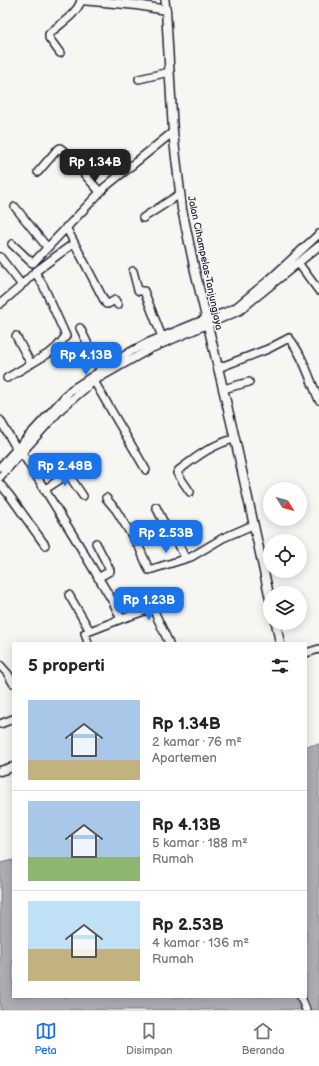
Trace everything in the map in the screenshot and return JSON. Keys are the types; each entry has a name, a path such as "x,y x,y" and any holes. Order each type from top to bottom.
{"main road":[{"path":"82,0 137,4 166,10"},
{"name":"Jalan Cihampelas-Tanjungjaya","path":"166,10 173,132 180,194 192,260 235,439 267,586"},
{"path":"277,630 280,642"},
{"path":"0,771 12,767"}],"street":[{"path":"60,53 49,38 49,34 73,16 78,10 82,0"},
{"path":"165,0 166,10"},
{"path":"139,79 170,72"},
{"path":"12,244 32,263 100,192 173,132"},
{"path":"38,172 60,148 100,192"},
{"path":"143,218 180,194"},
{"path":"15,208 47,248"},
{"path":"66,227 106,304 115,300 118,305"},
{"path":"73,392 94,381 162,337 239,311 299,264 315,245 319,234"},
{"path":"0,304 35,272 74,243"},
{"path":"0,477 19,452 73,392 100,371 240,305 315,245"},
{"path":"0,257 22,284"},
{"path":"299,264 319,291"},
{"path":"7,378 56,348 66,336 43,285 35,272"},
{"path":"133,272 138,290 144,291 162,337"},
{"path":"80,328 100,371"},
{"path":"16,336 31,364"},
{"path":"218,368 268,349 290,338 305,364 307,374 319,400"},
{"path":"94,381 146,470"},
{"path":"223,389 249,382"},
{"path":"0,420 73,535 113,602 121,619"},
{"path":"190,492 178,473 179,470 216,446 228,440 235,439"},
{"path":"0,467 19,452"},
{"path":"44,490 68,474 83,496"},
{"path":"0,484 45,545"},
{"path":"106,498 116,510 140,549 149,570 191,556 223,538 253,525"},
{"path":"156,508 169,533 178,543 185,558"},
{"path":"96,543 110,570 98,578"},
{"path":"69,594 90,631"},
{"path":"88,642 85,634 90,631 121,619 153,610 169,642"},
{"path":"307,653 319,648"},
{"path":"0,665 11,673"},
{"path":"0,724 12,719"},
{"path":"301,998 306,1010"}],"shaded area":[{"path":"319,744 319,1010 0,1010 0,863 12,860 12,998 307,998 307,746"}]}
